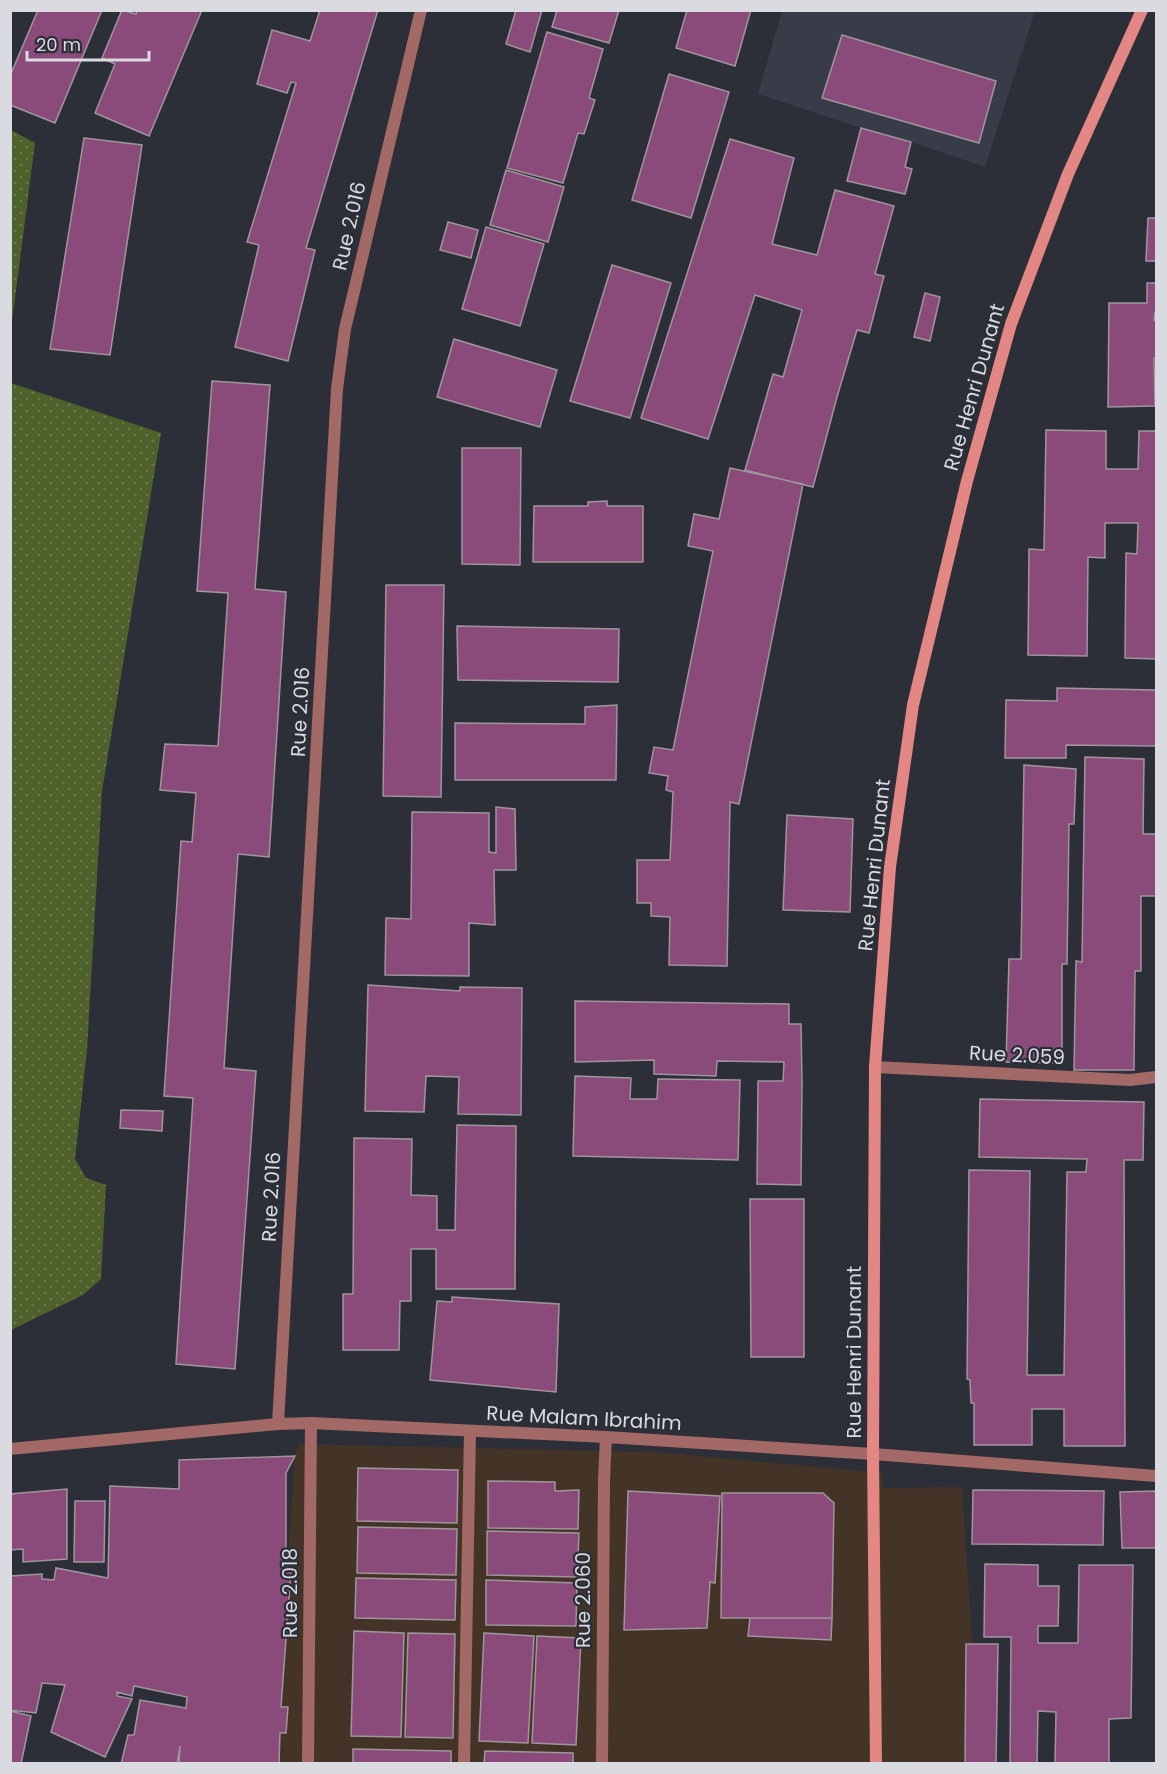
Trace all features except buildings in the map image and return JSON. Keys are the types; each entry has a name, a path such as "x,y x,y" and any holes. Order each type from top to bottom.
{"main road":[{"name":"Rue Henri Dunant","path":"876,1764 873,1454 875,1067 890,867 913,705 967,481 1011,324 1068,174 1142,10"}],"street":[{"name":"Rue 2.016","path":"278,1424 337,389 345,328 421,10"},
{"name":"Rue 2.059","path":"875,1067 1130,1080 1156,1077"},
{"name":"Rue Malam Ibrahim","path":"10,1449 278,1424 311,1423 606,1437 873,1454 1156,1476"},
{"name":"Rue 2.018","path":"308,1764 311,1423"},
{"path":"464,1764 470,1431"},
{"name":"Rue 2.060","path":"602,1764 603,1504 606,1437"}],"shaded area":[{"path":"782,11 1035,11 985,167 758,94"},
{"path":"299,1444 656,1452 882,1473 882,1488 962,1487 972,1639 973,1763 274,1764 295,1456"}],"green space":[{"path":"11,130 35,143 11,329"},
{"path":"11,383 161,433 102,791 87,1050 75,1159 86,1178 106,1185 101,1279 83,1295 11,1330"}]}
